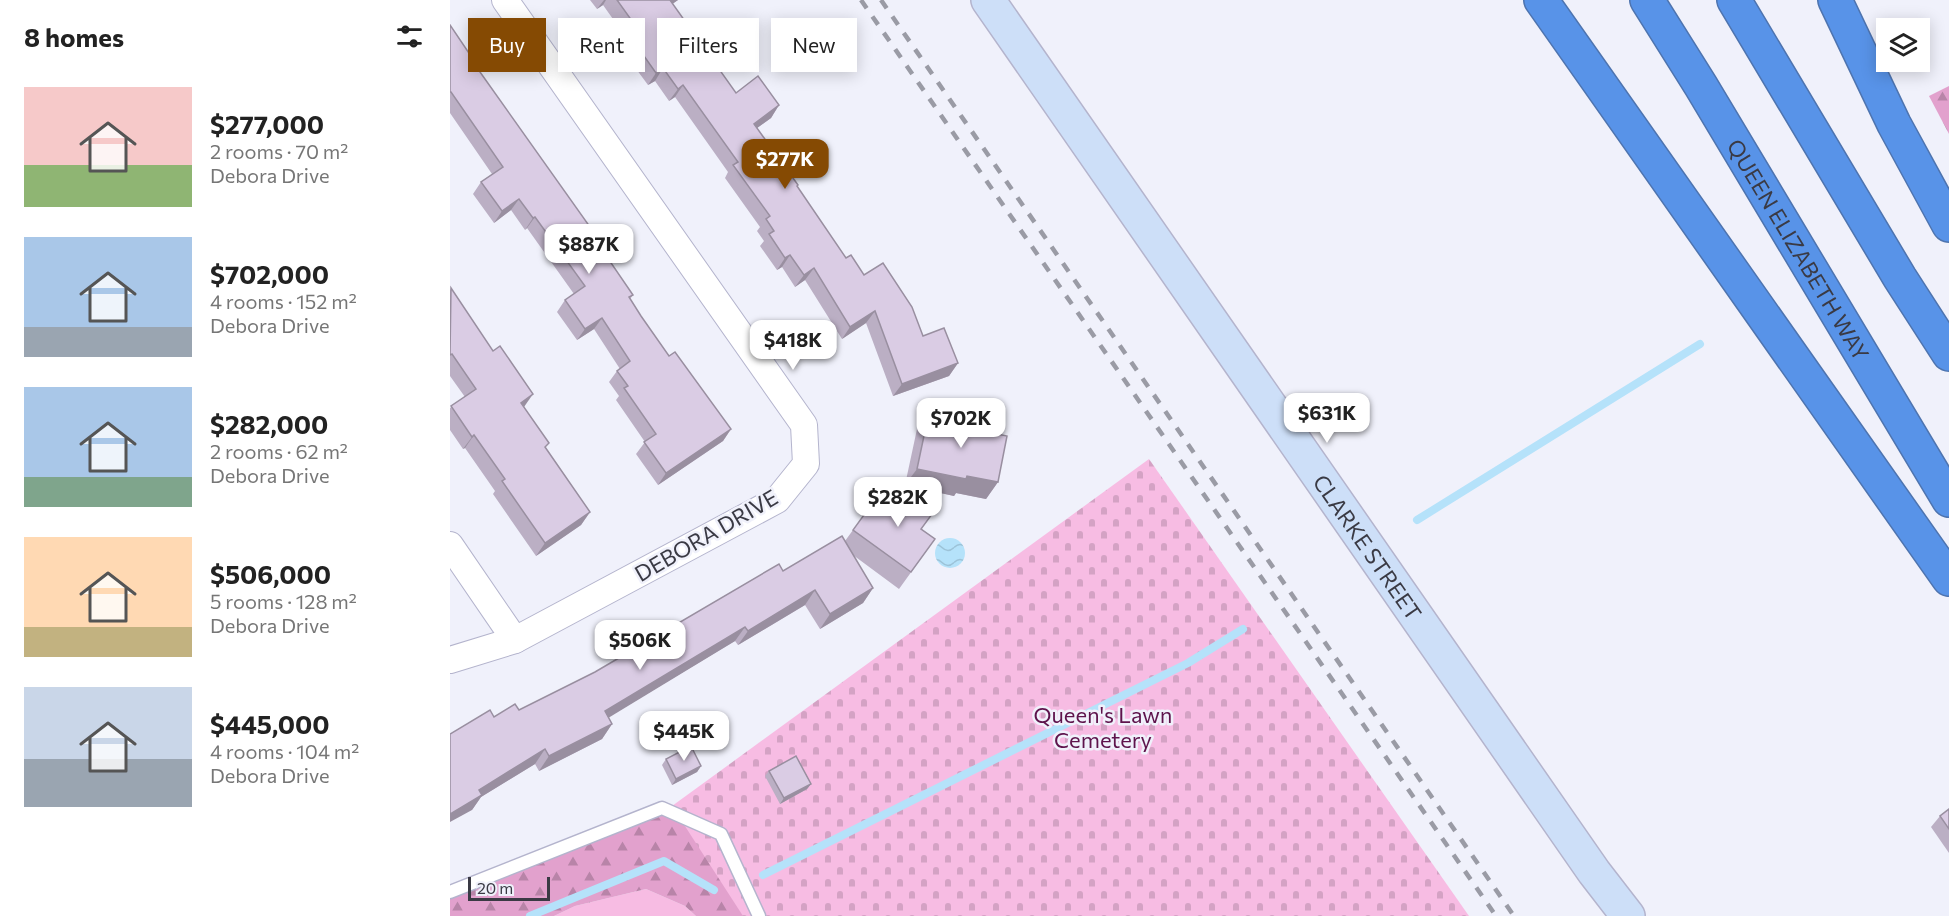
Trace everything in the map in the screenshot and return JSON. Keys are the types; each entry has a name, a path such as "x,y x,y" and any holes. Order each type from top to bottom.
{"highway":[{"path":"1541,0 1949,579"},
{"name":"QUEEN ELIZABETH WAY","path":"1647,0 1949,500"},
{"path":"1734,0 1900,278 1949,354"},
{"path":"1835,0 1894,124 1949,225"}],"street":[{"name":"DEBORA DRIVE","path":"450,660 515,640 777,500 806,464 804,425 505,0"},
{"name":"CLARKE STREET","path":"988,0 1587,862 1628,916"},
{"path":"450,545 515,640"}],"lane":[{"path":"450,892 662,808 722,834 759,916"}],"green space":[{"path":"1949,86 1949,134 1929,96"},
{"name":"Queen's Lawn Cemetery","path":"1149,459 1469,916 743,916 672,806"},
{"path":"672,806 747,916 696,916 685,906 646,889 575,906 554,916 450,916 450,892"},
{"path":"646,889 685,906 696,916 554,916 575,906"}],"water":[{"path":"950,538 956,539 964,547 964,559 956,567 950,568 944,567 936,559 935,553 936,547 944,539"}],"building":[{"path":"617,0 670,0 683,18 657,18 656,73 645,57 645,18 630,18"},
{"path":"450,25 468,52 468,72 480,72 612,258 609,260 633,295 629,297 669,356 675,352 731,429 666,473 644,442 656,434 624,388 628,386 617,371 630,361 602,318 585,329 565,300 585,286 535,217 533,218 519,199 502,211 481,182 503,167 450,92"},
{"path":"666,72 721,72 736,93 758,76 779,105 754,124 846,258 851,255 864,275 883,263 912,307 923,336 944,328 958,363 902,384 875,311 850,327 814,268 804,275 790,255 785,258 769,234 774,231 766,219 770,216 733,165 738,162 683,85 678,89"},
{"path":"451,288 493,351 500,346 533,394 521,403 549,443 545,447 590,512 545,543 502,481 505,479 451,406 476,389 452,354 450,355"},
{"path":"929,412 975,422 973,429 1007,436 998,482 967,476 966,479 917,469"},
{"path":"902,486 935,510 921,529 935,539 911,572 853,530 877,497 888,505"},
{"path":"842,536 873,588 830,614 815,590 748,631 745,627 605,711 612,724 549,756 545,749 479,790 482,795 450,814 450,734 490,710 494,717 515,704 519,710 595,672 779,564 783,571"},
{"path":"691,746 701,766 676,779 666,759"},
{"path":"796,756 811,784 784,798 769,771"},
{"path":"1949,809 1949,829 1940,816"}],"waterway":[{"path":"1417,520 1700,344"},
{"path":"763,875 1188,663 1243,629"},
{"path":"530,916 664,861 714,890"}],"railway":[{"path":"861,0 1496,916"},
{"path":"881,0 1514,916"}]}
